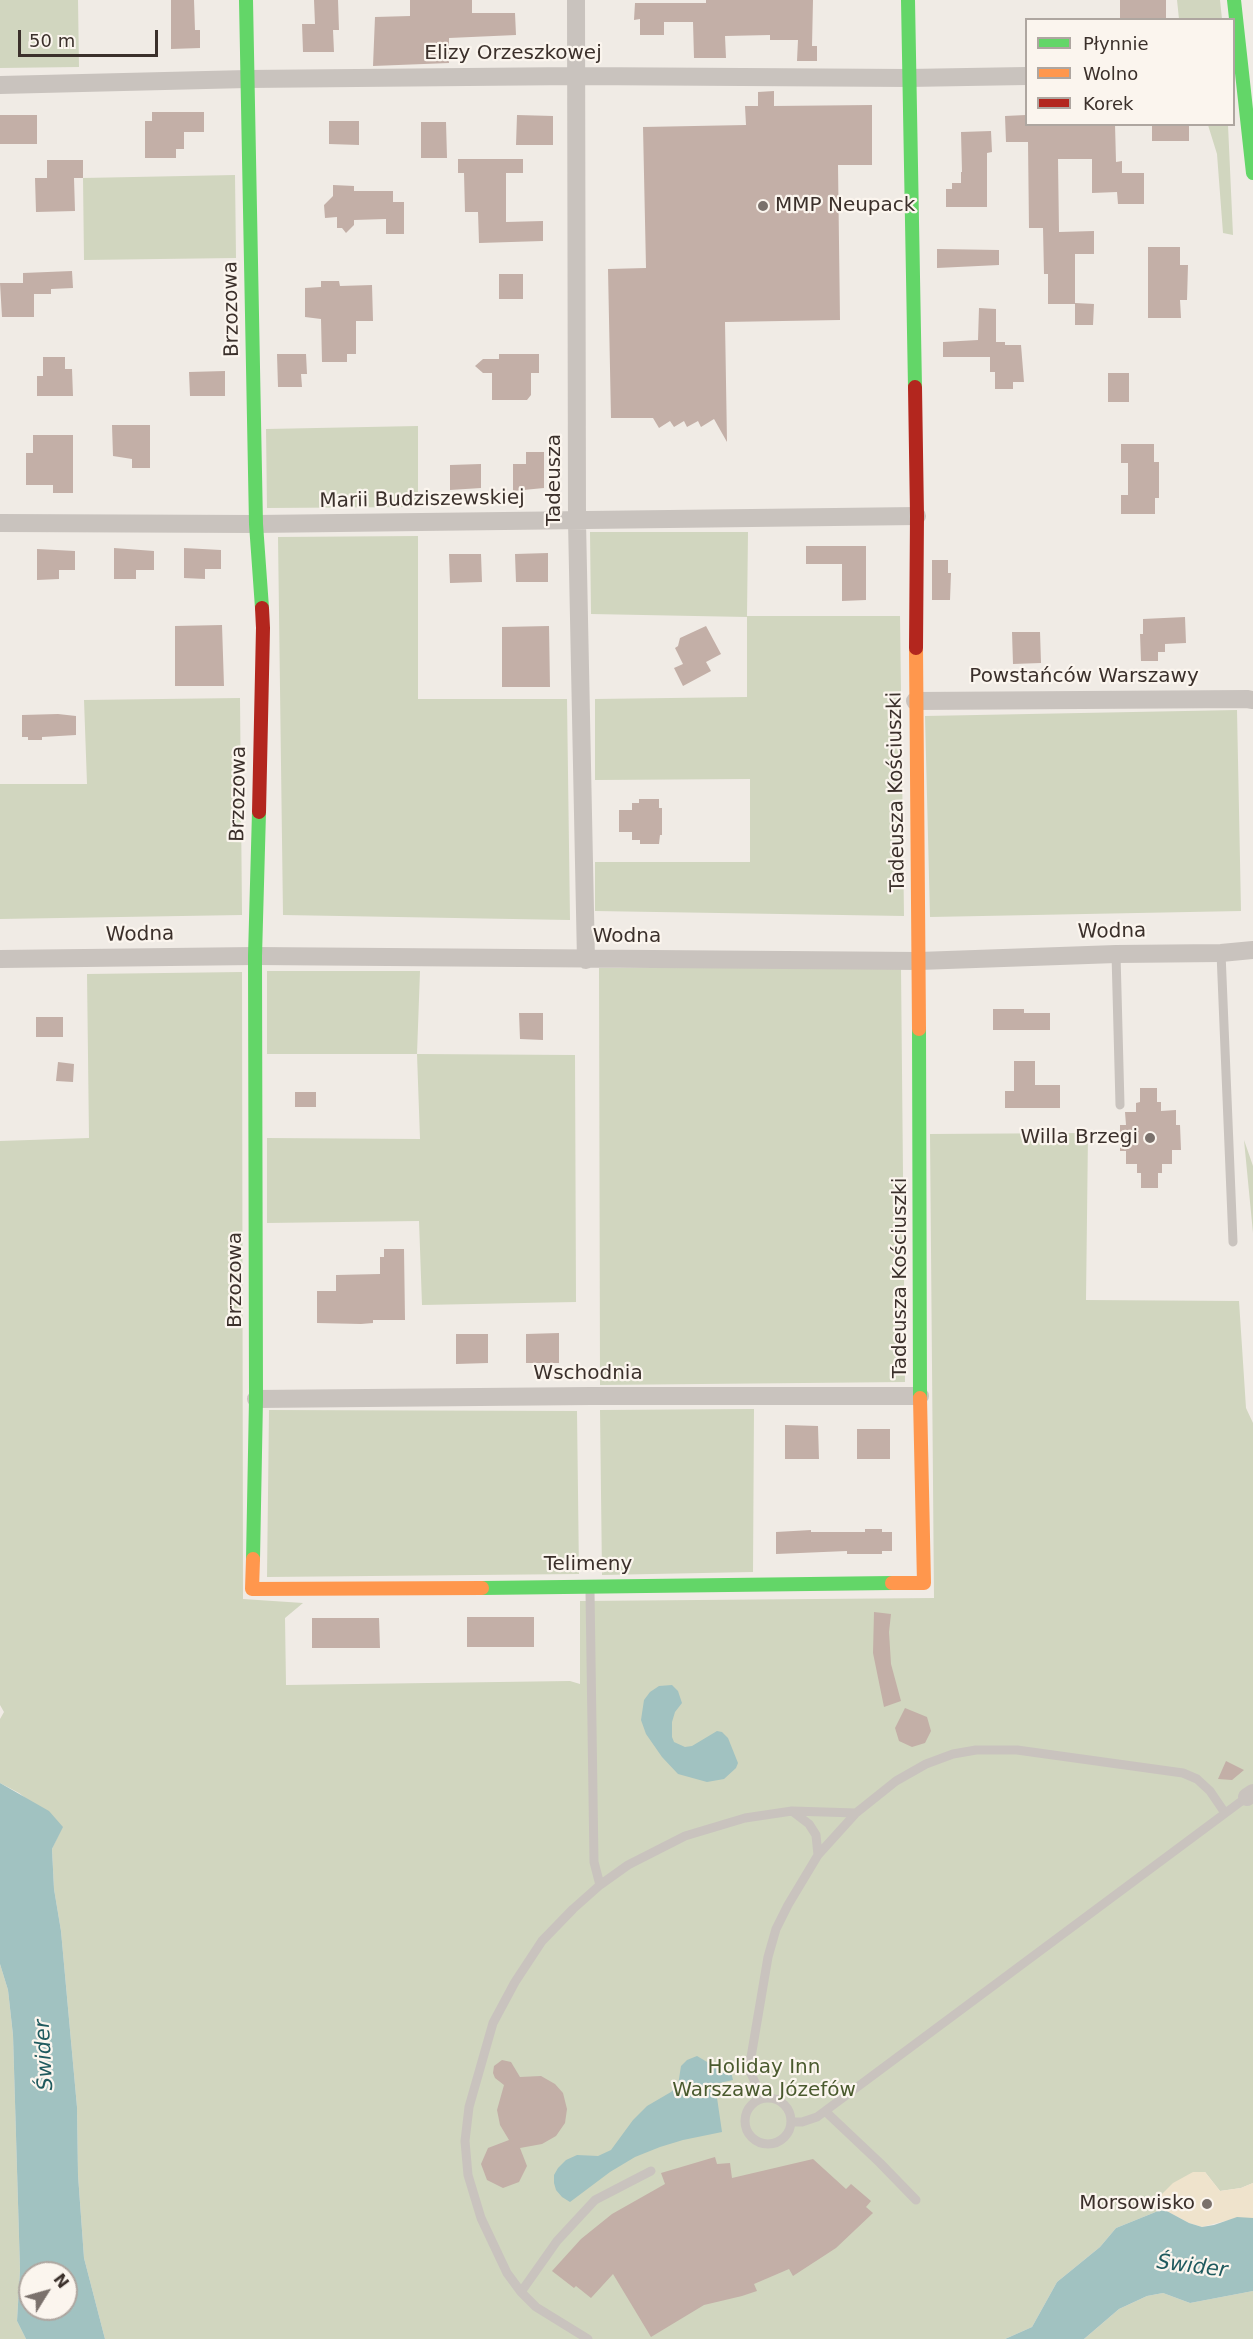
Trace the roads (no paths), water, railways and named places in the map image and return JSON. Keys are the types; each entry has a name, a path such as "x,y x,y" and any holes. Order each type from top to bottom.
{"street":[{"name":"Brzozowa","path":"246,0 256,524 262,628 255,956 256,1399 252,1588"},
{"name":"Tadeusza","path":"576,0 578,521 586,960"},
{"name":"Tadeusza Kościuszki","path":"908,0 916,516 915,701 919,961 920,1396 924,1583"},
{"path":"1234,0 1235,18"},
{"path":"1235,18 1238,73 1253,173"},
{"name":"Elizy Orzeszkowej","path":"0,85 247,79 577,76 908,78 1025,76"},
{"name":"Marii Budziszewskiej","path":"0,523 256,524 916,516"},
{"name":"Powstańców Warszawy","path":"915,701 1253,700"},
{"name":"Wodna","path":"0,959 255,956 919,961 1221,953 1253,950"},
{"name":"Wschodnia","path":"256,1399 920,1396"},
{"name":"Telimeny","path":"252,1588 590,1588 924,1583"}],"lane":[{"path":"1221,953 1233,1242"},
{"path":"1116,954 1120,1105"},
{"path":"590,1588 594,1862 600,1885"},
{"path":"762,2098 748,2069 768,1957 776,1929 818,1855 856,1813 896,1781 926,1764 952,1754 976,1750 1017,1750 1184,1773 1197,1779 1210,1791 1226,1813"},
{"path":"792,2122 817,2117 1250,1795"},
{"path":"792,1811 809,1824 816,1835 818,1855"},
{"path":"588,2339 536,2307 520,2292 507,2273 481,2218 468,2175 465,2141 469,2107 493,2023 515,1982 542,1941 600,1885 628,1865 685,1836 745,1818 792,1811 856,1813"},
{"path":"762,2098 773,2098 783,2102 790,2111 792,2122 789,2133 780,2141 770,2144 758,2142 749,2134 745,2124 746,2112 752,2102 762,2098"},
{"path":"825,2111 916,2200"},
{"path":"520,2292 557,2241 595,2200 651,2171"}],"water":[{"path":"672,1685 678,1691 682,1703 675,1712 672,1722 674,1742 685,1747 692,1746 717,1731 722,1732 728,1738 738,1763 724,1779 707,1782 678,1774 662,1757 646,1734 641,1720 644,1700 659,1686"},
{"name":"Świder","path":"0,1783 49,1811 63,1827 52,1849 54,1889 61,1931 77,2107 78,2175 84,2258 105,2339 26,2339 17,2321 18,2304 18,2321 78,2321 78,2261 20,2261 13,2035 8,1990 0,1964"},
{"path":"697,2056 724,2072 731,2072 733,2080 715,2084 722,2132 683,2140 635,2157 610,2172 570,2202 562,2197 554,2183 554,2175 558,2168 566,2160 577,2155 598,2156 611,2150 633,2120 647,2106 671,2092 678,2085 681,2066 687,2060"},
{"name":"Świder","path":"1163,2209 1189,2223 1202,2227 1237,2217 1253,2218 1253,2291 1190,2303 1163,2293 1147,2296 1119,2309 1084,2339 1005,2339 1032,2327 1057,2282 1100,2247 1116,2228"}],"place":[{"name":"MMP Neupack","path":"763,206"},
{"name":"Willa Brzegi","path":"1150,1138"},
{"name":"Morsowisko","path":"1207,2204"}],"park label":[{"name":"Holiday Inn Warszawa Józefów","path":"764,2080"}]}
